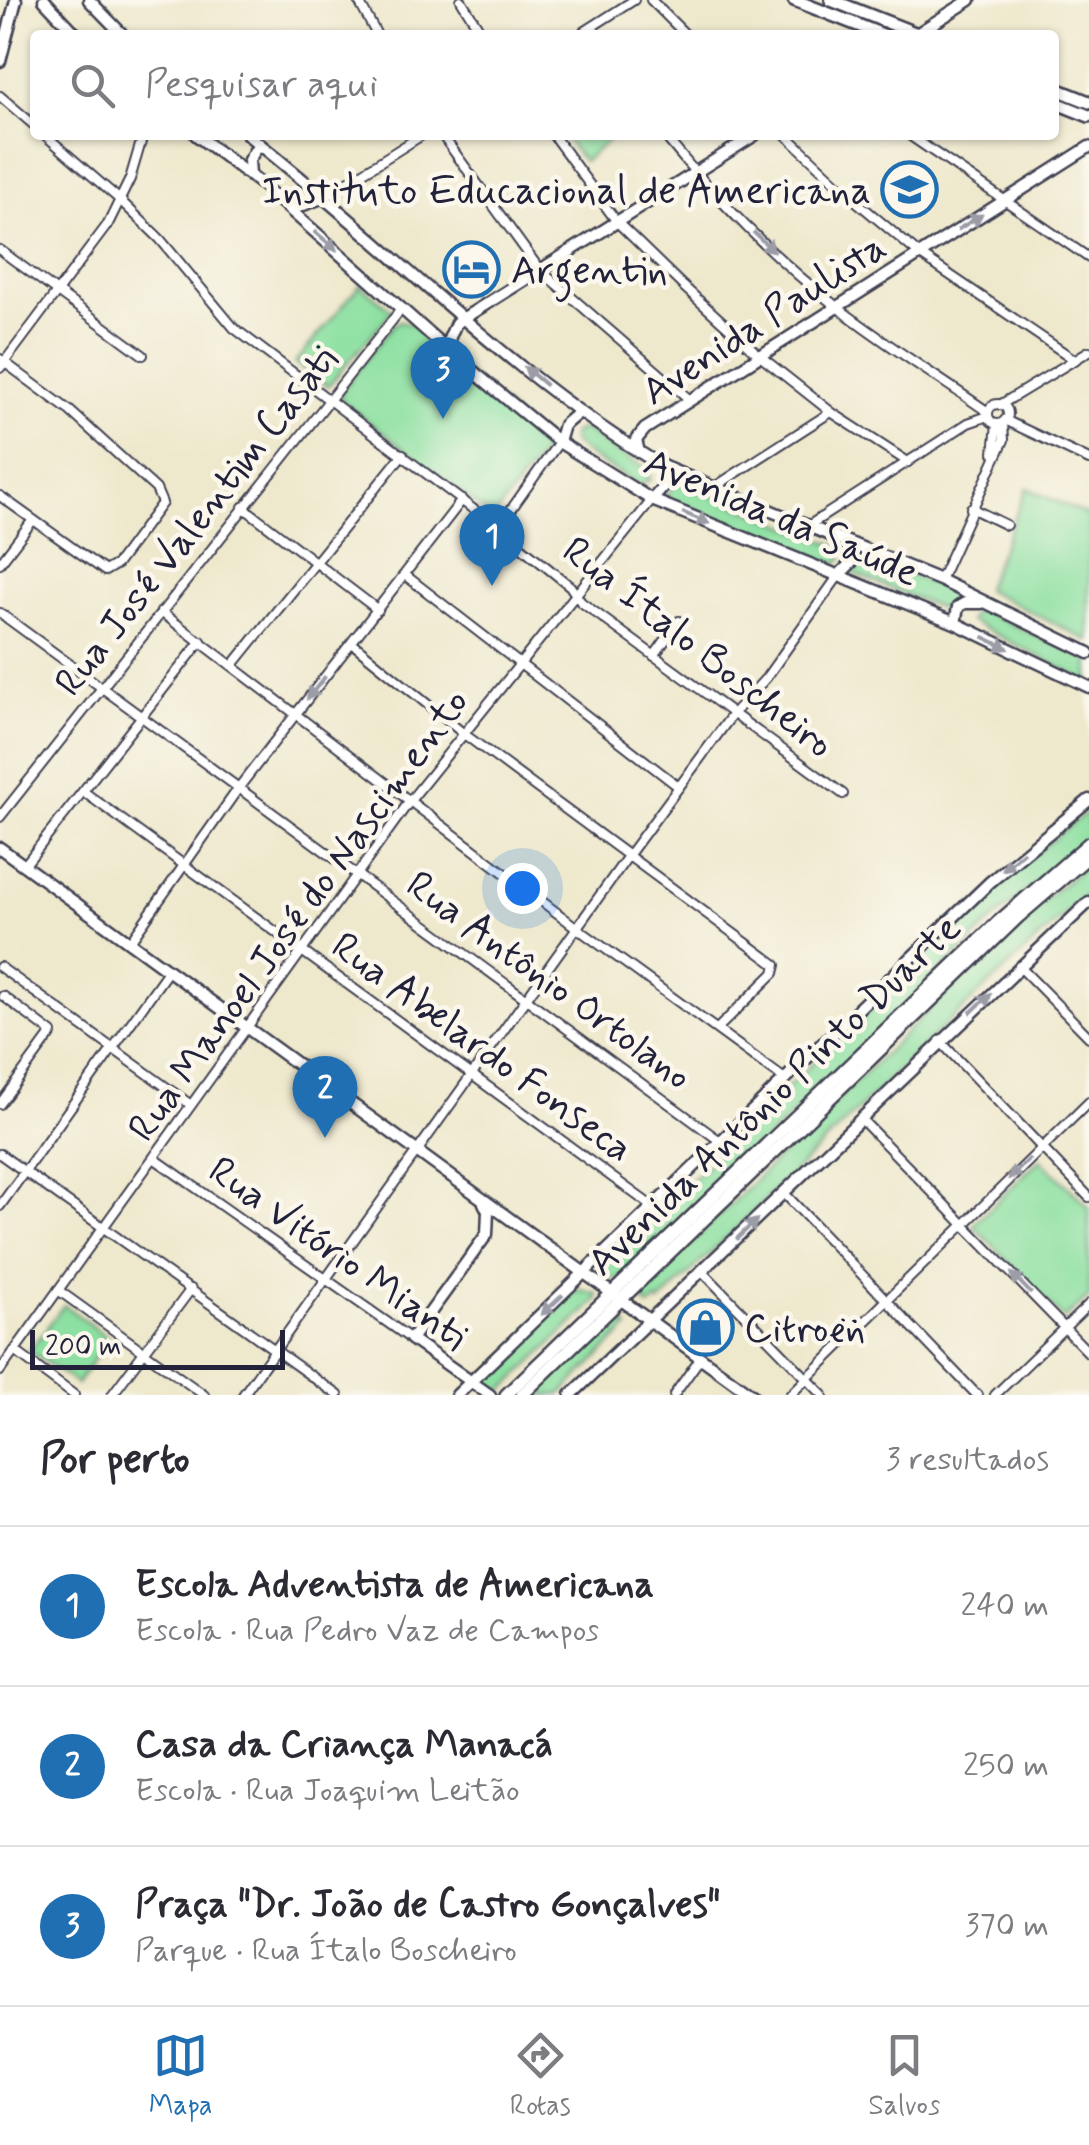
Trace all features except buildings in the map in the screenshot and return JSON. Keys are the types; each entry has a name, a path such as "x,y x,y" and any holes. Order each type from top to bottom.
{"main road":[{"path":"0,61 15,6 26,0"},
{"path":"44,0 71,30"},
{"path":"89,0 118,30"},
{"path":"794,0 871,30"},
{"path":"831,0 905,30"},
{"path":"925,30 970,0"},
{"path":"1059,90 1089,102"},
{"path":"1059,104 1089,116"},
{"name":"Avenida da Saúde","path":"203,140 261,184 457,358 559,442 652,500 955,623 1089,687"},
{"path":"250,176 250,160 263,140"},
{"name":"Avenida da Saúde","path":"263,140 324,197 578,413 639,453 664,468 940,580 1089,654"},
{"path":"457,358 450,345 450,334 465,317 747,140"},
{"name":"Avenida Paulista","path":"639,453 636,440 641,433 1089,147"},
{"path":"261,184 269,185 298,207 324,197"},
{"path":"559,442 564,425 578,413"},
{"path":"652,500 665,485 664,468"},
{"path":"839,575 852,562 852,554 842,538"},
{"path":"955,623 958,606 965,602 988,604"},
{"path":"457,1395 990,882 1089,800"},
{"name":"Avenida Antônio Pinto Duarte","path":"522,1395 997,923 1089,843"},
{"path":"0,848 752,1395"},
{"name":"Avenida Antônio Pinto Duarte","path":"506,1395 619,1296 1018,917 1089,856"},
{"path":"570,1395 1089,902"},
{"path":"482,1200 488,1211 487,1234"},
{"path":"411,1339 487,1234 505,1223 515,1223"},
{"name":"Rua Vitório Mianti","path":"411,1339 490,1395"}],"street":[{"path":"358,0 374,30"},
{"path":"587,30 634,0"},
{"path":"651,0 681,30"},
{"path":"463,1 480,30"},
{"path":"0,96 30,122"},
{"name":"Rua Ítalo Boscheiro","path":"51,140 120,200 194,278 234,328 498,528 570,586 581,602 843,794"},
{"path":"0,496 105,571 116,564 162,503 156,489 84,424 1,363 108,224 141,140"},
{"path":"324,197 414,140"},
{"path":"446,140 540,270 690,400"},
{"path":"556,140 617,222 760,356 831,412 908,462"},
{"path":"668,140 763,242 837,307 998,416 1089,460"},
{"path":"792,140 919,254 1075,360"},
{"path":"916,140 1087,254"},
{"path":"0,250 143,355"},
{"name":"Rua José Valentim Casati","path":"0,818 402,308"},
{"path":"808,526 973,420 998,416 1030,387 1089,351"},
{"path":"713,488 831,412"},
{"path":"940,580 1006,436 998,416"},
{"path":"498,528 559,442"},
{"path":"233,665 402,454"},
{"path":"129,943 240,786 462,500"},
{"name":"Rua Manoel José do Nascimento","path":"0,1371 356,874 652,500"},
{"path":"244,507 378,610"},
{"path":"971,508 1006,525"},
{"path":"0,563 33,520"},
{"path":"405,575 680,787"},
{"path":"243,1395 628,856 732,715 762,684 839,575"},
{"path":"161,612 577,928 786,1080"},
{"name":"Rua Antônio Ortolano","path":"0,613 720,1142"},
{"path":"654,656 680,622"},
{"path":"24,866 202,641"},
{"path":"352,643 464,734 776,965 774,972 717,1030"},
{"name":"Rua Abelardo Fonseca","path":"84,792 653,1208"},
{"path":"1019,966 1089,1037"},
{"path":"0,967 191,1105"},
{"path":"0,1206 168,970"},
{"path":"0,1104 52,1032 3,996"},
{"path":"940,1041 1089,1197"},
{"path":"790,1395 1089,1102"},
{"path":"861,1119 1089,1353"},
{"path":"0,1154 338,1395"},
{"name":"Rua Vitório Mianti","path":"154,1159 411,1339"},
{"path":"784,1193 977,1395"},
{"path":"702,1272 823,1395"},
{"path":"112,1395 191,1289"},
{"path":"58,1290 198,1394"},
{"path":"995,1395 1089,1304"},
{"path":"15,1351 74,1395"},
{"path":"674,1395 702,1357"}],"green space":[{"path":"566,140 607,140 608,141 583,161"},
{"path":"360,285 392,311 328,386 295,363"},
{"path":"400,321 412,324 544,441 544,450 496,514 488,514 342,401 340,393"},
{"path":"584,429 648,469 650,480 639,485 591,457 572,442 573,433"},
{"path":"672,480 840,547 842,559 834,565 663,497 670,492"},
{"path":"1027,488 1089,516 1089,641 985,589"},
{"path":"860,553 958,595 949,612 852,573 860,564"},
{"path":"981,610 1089,660 1089,682 969,621 974,612"},
{"path":"1089,810 1089,837 993,920 625,1277 610,1279 603,1273 607,1262 995,886"},
{"path":"1089,862 1089,892 935,1035 659,1303 649,1306 642,1300 643,1290 1022,919"},
{"path":"1040,1159 1089,1207 1089,1297 1064,1319 973,1225"},
{"path":"577,1289 597,1294 597,1300 501,1392 488,1381 488,1375"},
{"path":"64,1305 108,1338 77,1384 29,1351"},
{"path":"617,1314 628,1328 560,1395 530,1395"}],"place":[{"name":"Instituto Educacional de Americana","path":"910,189"},
{"name":"Argentin","path":"472,269"},
{"name":"Praça \"Dr. João de Castro Gonçalves\"","path":"443,419"},
{"name":"Escola Adventista de Americana","path":"492,586"},
{"name":"Casa da Criança Manacá","path":"325,1138"},
{"name":"Citroën","path":"705,1327"}]}
